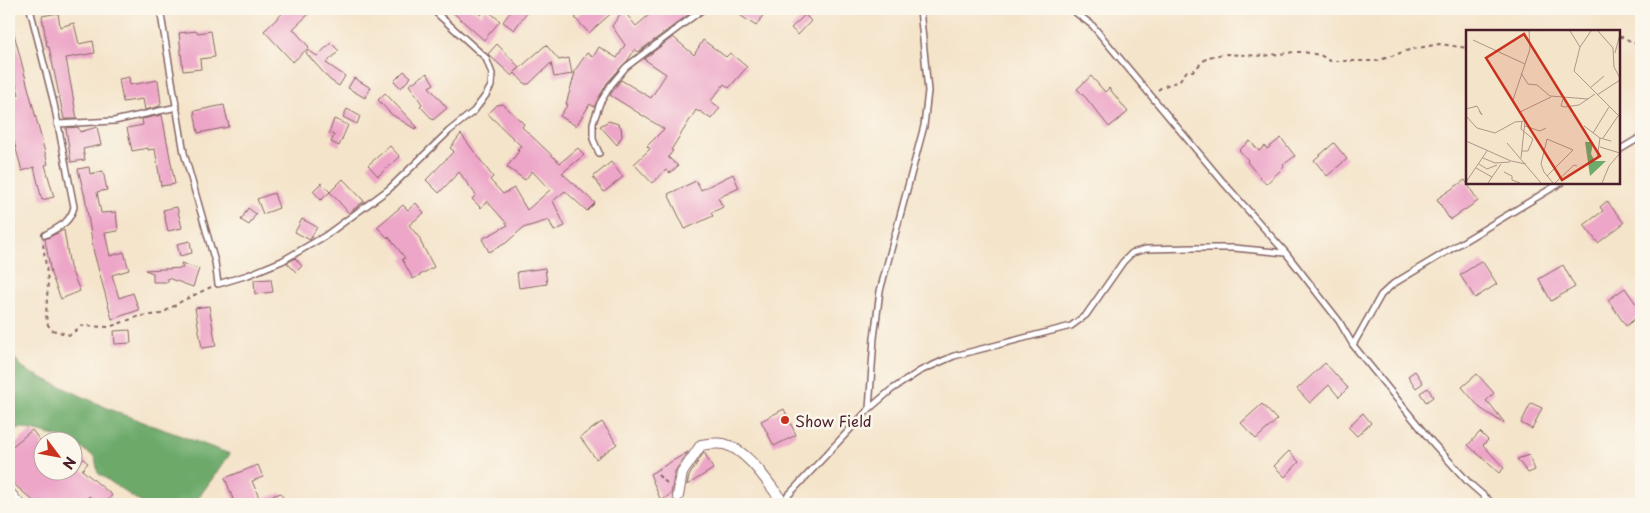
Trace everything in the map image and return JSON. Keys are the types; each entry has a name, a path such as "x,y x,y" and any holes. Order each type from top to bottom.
{"street":[{"path":"676,500 682,473 701,445 724,444 742,453 757,468 781,503"},
{"path":"9,492 19,504"}],"lane":[{"path":"30,9 54,104 74,207 66,223 45,235"},
{"path":"160,9 184,154 215,262 218,284 248,275 282,261 325,236 388,189 449,131 474,111 491,86 492,74 486,58 432,9"},
{"path":"599,153 593,139 594,123 600,103 611,86 626,67 703,9"},
{"path":"838,9 853,12 863,9"},
{"path":"869,409 874,338 880,291 924,126 928,91 920,9"},
{"path":"1071,9 1092,25 1216,175 1286,253 1339,320 1353,345 1431,441 1469,483 1493,504"},
{"path":"57,124 114,121 177,108"},
{"path":"1620,149 1641,137"},
{"path":"1353,345 1381,294 1393,284 1559,184"},
{"path":"781,503 869,409 891,390 920,371 954,356 994,344 1071,326 1086,315 1132,253 1146,249 1234,248 1286,253"}],"path":[{"path":"1620,37 1641,46"},
{"path":"1154,94 1162,87 1179,81 1187,71 1193,71 1208,57 1224,54 1264,56 1294,52 1320,55 1330,61 1377,62 1409,50 1439,44 1466,48"},
{"path":"45,235 43,242 48,282 46,316 48,325 52,330 70,336 81,326 109,326 140,316 161,314 182,301 218,284"}],"green space":[{"path":"9,352 25,370 116,412 230,454 194,504 143,504 98,473 95,457 82,449 82,430 9,429"}],"building":[{"path":"287,9 314,9 293,29 309,47 293,62 264,31"},
{"path":"449,9 472,9 481,15 486,9 500,21 484,40"},
{"path":"512,9 529,9 514,30 503,22"},
{"path":"590,9 616,9 589,33 575,18 583,11 585,13"},
{"path":"656,9 696,9 638,52 635,49 628,60 607,83 594,107 590,104 576,126 560,116 568,104 566,104 575,73 573,73 587,53 593,57 599,47 617,58 625,45 612,26 623,10 636,26"},
{"path":"731,9 767,9 756,26"},
{"path":"58,13 60,27 74,23 79,44 93,41 95,53 66,58 77,119 64,119 49,47 47,47 42,16"},
{"path":"805,15 811,21 798,35 791,28"},
{"path":"12,26 48,164 45,165 54,197 42,200 34,167 22,171 9,123 9,98 19,95 14,74 9,75 9,27"},
{"path":"197,31 198,33 211,31 215,57 200,59 201,69 183,71 179,33"},
{"path":"673,37 694,55 703,40 726,57 730,53 747,67 729,88 724,84 711,101 720,108 711,119 696,110 668,157 678,166 670,173 666,170 652,183 634,164 650,149 647,146 664,129 610,95 621,80 651,98 666,74 644,59"},
{"path":"331,43 339,51 326,63 345,76 339,86 330,80 306,53 308,50 317,56"},
{"path":"497,44 519,67 515,72 546,45 559,60 569,58 572,74 554,77 551,63 529,84 525,84 515,73 512,76 488,54"},
{"path":"404,71 411,77 401,88 394,81"},
{"path":"427,73 434,84 429,87 447,108 433,120 420,106 422,104 409,85"},
{"path":"1091,76 1105,92 1109,88 1128,112 1109,127 1077,89"},
{"path":"129,77 130,85 158,80 160,106 145,110 143,99 123,102 119,79"},
{"path":"354,78 371,88 365,98 348,88"},
{"path":"385,93 417,127 415,129 391,114 378,100"},
{"path":"503,104 524,124 522,127 560,163 578,148 584,155 562,173 595,203 587,211 565,191 553,201 565,226 554,231 549,220 523,228 506,243 489,252 482,239 508,225 487,201 481,208 472,199 476,195 459,172 439,193 426,180 454,151 450,148 461,134 493,177 490,180 503,194 514,188 527,210 550,190 532,171 525,180 507,167 519,151 517,149 521,146 488,114 497,105"},
{"path":"224,105 229,127 198,133 194,111"},
{"path":"347,109 360,116 357,124 343,117"},
{"path":"162,115 175,184 161,186 155,149 148,150 148,148 132,151 127,128 143,125 142,119"},
{"path":"334,119 348,125 339,146 331,142 334,135 329,133"},
{"path":"609,121 621,127 622,136 617,145 600,126"},
{"path":"78,127 80,132 97,127 101,145 83,149 85,160 71,162 66,128"},
{"path":"1281,138 1295,156 1283,165 1284,167 1266,184 1239,150 1250,141 1259,151 1265,146 1267,149"},
{"path":"1334,143 1347,159 1327,176 1314,160"},
{"path":"390,146 400,157 378,176 368,165"},
{"path":"611,162 623,177 604,192 593,177"},
{"path":"89,167 90,174 103,171 107,190 97,192 101,213 116,212 118,231 105,233 110,256 124,252 129,270 112,275 119,298 133,293 139,310 112,319 94,253 85,197 78,169"},
{"path":"733,174 739,188 718,198 723,207 711,213 713,216 685,229 668,194 696,181 701,190"},
{"path":"343,179 364,201 349,213 330,192"},
{"path":"1465,180 1478,201 1450,220 1437,199"},
{"path":"321,183 330,192 321,200 313,191"},
{"path":"274,193 279,208 263,214 257,199"},
{"path":"1607,201 1624,223 1598,243 1584,225 1603,211 1600,207"},
{"path":"416,203 424,213 409,225 421,240 434,267 413,279 402,259 405,258 389,237 377,227 403,205 408,210"},
{"path":"177,207 182,228 168,231 163,210"},
{"path":"248,208 256,214 249,225 241,220"},
{"path":"302,219 317,227 310,240 295,232"},
{"path":"64,230 70,267 80,291 61,299 51,274 45,239"},
{"path":"190,241 192,253 180,256 177,244"},
{"path":"295,258 302,266 296,272 287,263"},
{"path":"1482,261 1497,284 1475,298 1460,275"},
{"path":"181,263 199,269 193,287 168,278 168,282 153,282 153,273 145,270 183,268"},
{"path":"1563,265 1575,287 1551,301 1539,279"},
{"path":"545,268 547,284 519,288 517,272"},
{"path":"271,279 273,292 255,294 254,280"},
{"path":"1625,288 1641,311 1641,314 1626,326 1608,300"},
{"path":"209,306 216,346 202,348 195,308"},
{"path":"130,330 131,343 115,344 114,331"},
{"path":"1325,363 1348,388 1339,397 1329,385 1310,403 1297,389"},
{"path":"1415,371 1423,383 1416,388 1408,376"},
{"path":"1477,374 1494,393 1486,401 1503,423 1480,408 1462,387"},
{"path":"1428,388 1433,397 1426,402 1420,393"},
{"path":"1531,403 1542,408 1532,429 1521,423"},
{"path":"1262,404 1277,420 1256,439 1241,423"},
{"path":"784,409 796,435 774,446 761,421"},
{"path":"1363,413 1371,423 1357,436 1348,427"},
{"path":"602,422 617,444 596,459 580,437"},
{"path":"32,430 32,480 82,480 82,470 112,495 105,504 100,504 89,496 82,504 37,504 9,480 9,449"},
{"path":"1480,432 1488,440 1483,445 1504,468 1499,473 1468,445"},
{"path":"1289,451 1299,462 1285,477 1274,466"},
{"path":"688,452 675,471 671,494 661,501 650,474"},
{"path":"704,452 713,469 687,485 689,476"},
{"path":"1529,455 1535,470 1528,473 1517,459"},
{"path":"82,458 88,463 82,470"},
{"path":"258,465 263,477 252,481 260,500 281,493 285,504 235,504 225,478"}],"place":[{"name":"Show Field","path":"785,420"}]}
